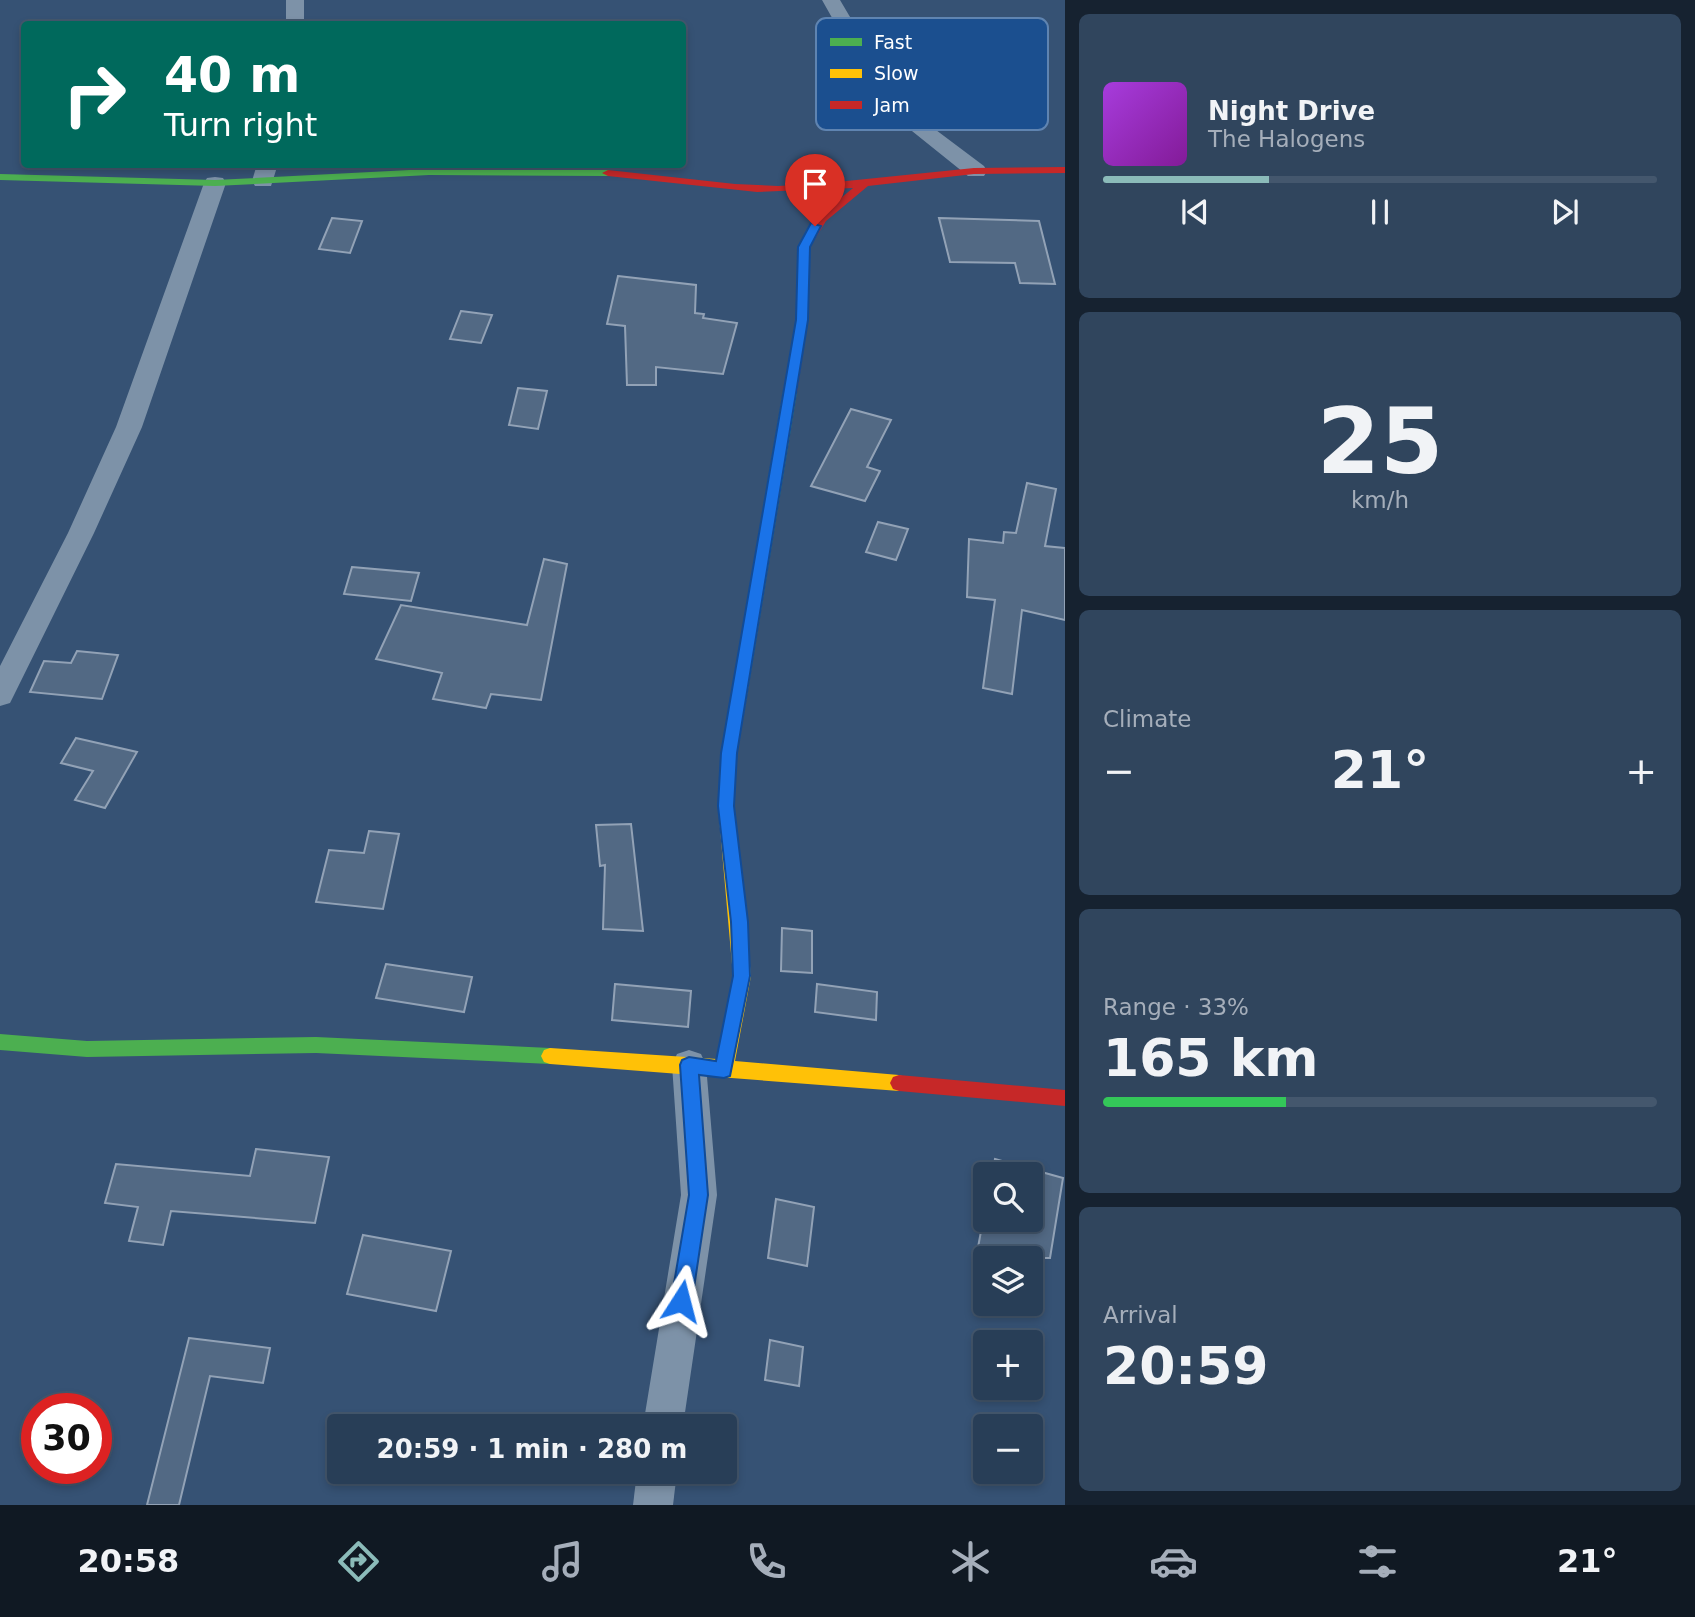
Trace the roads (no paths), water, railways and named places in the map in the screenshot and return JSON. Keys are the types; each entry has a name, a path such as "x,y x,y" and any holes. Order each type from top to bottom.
{"street":[{"path":"295,0 295,21"},
{"path":"831,0 841,18"},
{"path":"923,130 976,171"},
{"path":"0,177 215,183 266,173 568,171 650,176 738,188 864,184 976,171 1065,170"},
{"path":"0,695 129,427 215,183"},
{"path":"665,1414 699,1195 706,1068 741,976 739,922 726,806 729,753 802,320 804,247 808,236 832,208 864,184"},
{"path":"0,1042 87,1049 316,1045 706,1068 1065,1097"},
{"path":"653,1505 656,1484"}]}
